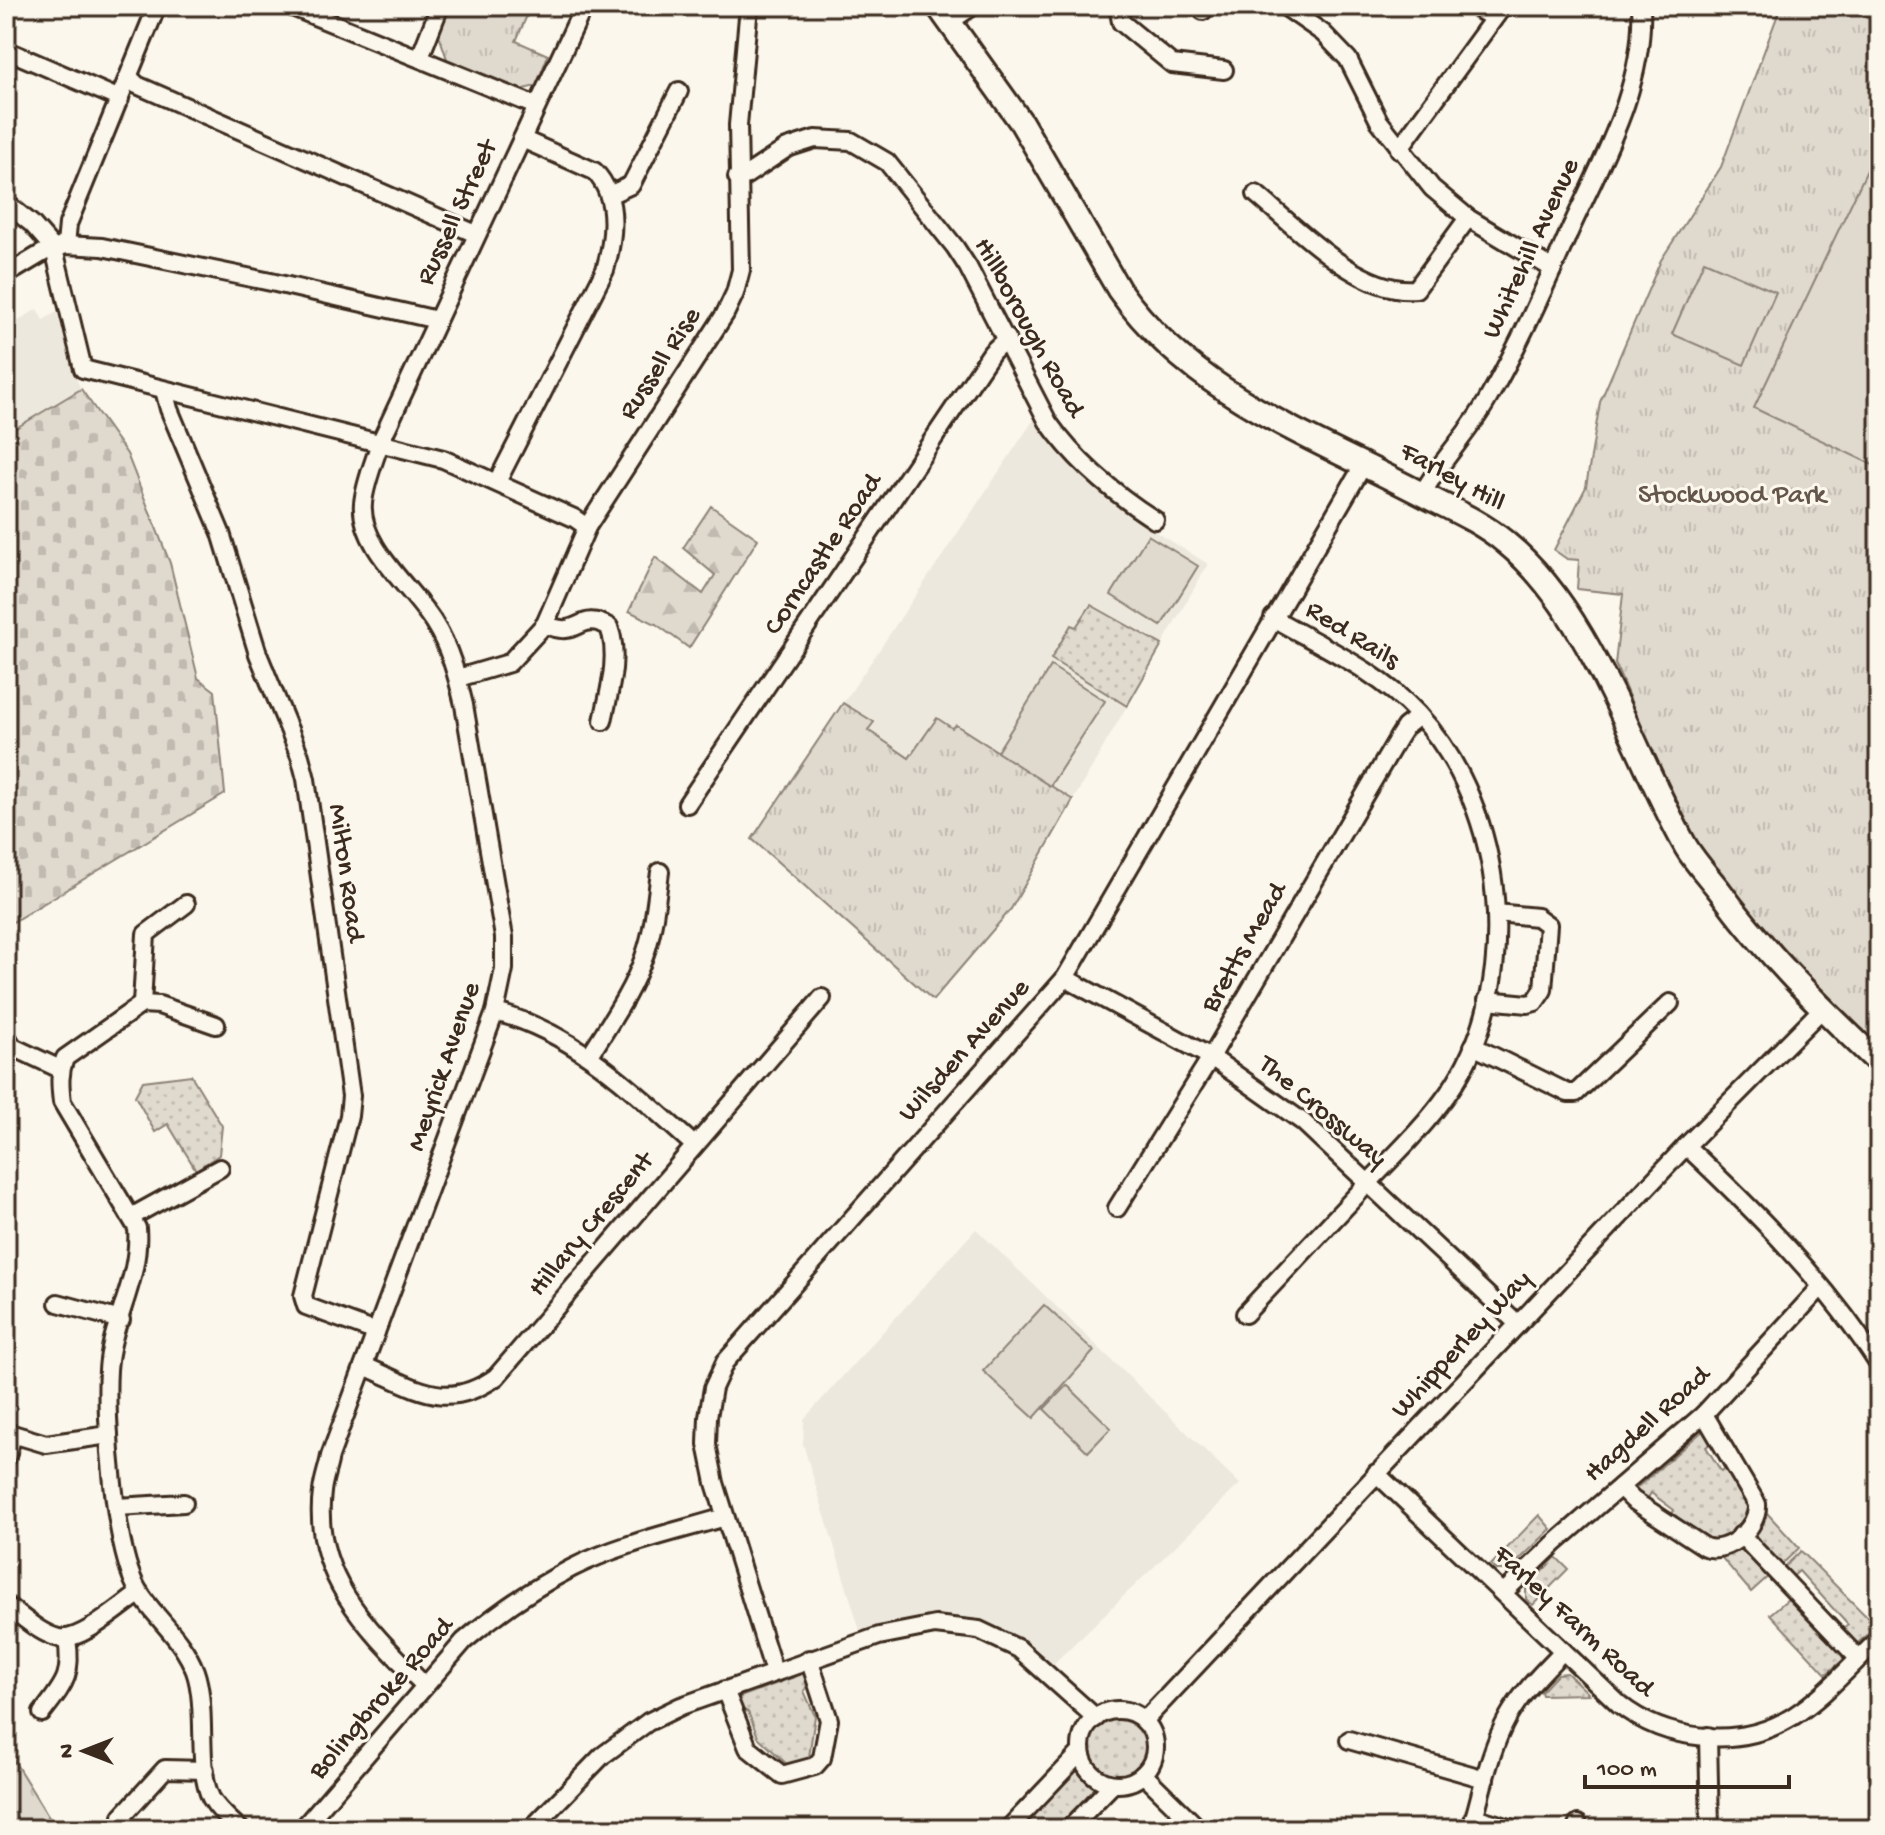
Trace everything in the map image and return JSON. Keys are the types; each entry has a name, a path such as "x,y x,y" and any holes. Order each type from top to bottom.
{"main road":[{"name":"Farley Hill","path":"944,14 1021,122 1119,290 1134,312 1174,353 1277,422 1483,526 1529,563 1580,632 1687,849 1748,929 1879,1063"}],"street":[{"path":"157,6 60,247 83,369 443,459 574,518 587,527"},
{"path":"290,6 536,106"},
{"path":"422,58 440,6"},
{"name":"Russell Street","path":"380,443 584,6"},
{"name":"Russell Rise","path":"458,678 509,663 545,624 587,527 725,314 735,293 741,270 738,125 749,6"},
{"path":"944,14 973,6"},
{"path":"1118,6 1121,22 1172,64 1224,70"},
{"path":"1284,6 1323,33 1348,59 1379,121 1432,188 1468,218 1553,269"},
{"path":"1399,149 1498,12 1473,6"},
{"name":"Whitehill Avenue","path":"1422,494 1437,468 1487,403 1553,269 1626,106 1635,77 1642,32 1641,6"},
{"path":"6,50 120,99"},
{"path":"129,77 137,85 476,234"},
{"path":"609,195 631,185 679,91"},
{"path":"497,482 605,270 611,249 613,216 603,180 594,171 522,139"},
{"name":"Hillborough Road","path":"737,177 745,176 787,148 815,139 851,141 887,162 955,247 1007,338 1048,422 1078,459 1120,497 1155,520"},
{"path":"1256,194 1349,271 1400,291 1416,289 1468,218"},
{"path":"6,203 60,247"},
{"path":"6,275 39,254 60,247 102,247 437,320"},
{"name":"Corncastle Road","path":"687,804 992,352 1007,338"},
{"name":"Milton Road","path":"164,390 221,533 258,654 300,756 306,779 351,1096 349,1116 303,1296 306,1306 376,1332"},
{"name":"Meyrick Avenue","path":"380,443 363,503 366,526 375,546 434,622 458,678 504,937 504,969 495,1012 330,1456 322,1492 321,1523 325,1551 333,1573 369,1630 425,1686"},
{"name":"Wilsden Avenue","path":"774,1672 715,1483 707,1444 713,1388 725,1362 1065,978 1364,464"},
{"name":"Red Rails","path":"1245,1314 1422,1126 1450,1090 1473,1046 1487,1000 1495,947 1496,913 1488,851 1480,821 1452,761 1419,716 1360,666 1273,618"},
{"path":"545,624 559,631 570,631 588,621 599,621 609,627 613,637 612,680 603,721"},
{"name":"Bretts Mead","path":"1117,1208 1211,1057 1398,738 1405,727 1419,716"},
{"path":"590,1055 626,996 644,958 660,872"},
{"path":"142,1004 146,934 186,904"},
{"path":"1487,1000 1535,1002 1543,990 1545,975 1548,925 1537,917 1496,913"},
{"name":"The Crossway","path":"1065,978 1211,1057 1303,1122 1518,1324"},
{"name":"Hillary Crescent","path":"364,1366 432,1394 450,1396 477,1391 496,1377 822,998"},
{"path":"1473,1046 1568,1093 1576,1093 1670,1003"},
{"path":"216,1025 159,1005 142,1004 75,1049 65,1058 60,1069 62,1102 137,1228 133,1279 109,1360 106,1398 117,1507 127,1563 140,1593 179,1639 196,1673 203,1714 207,1790 213,1801 240,1829"},
{"name":"Whipperley Way","path":"1144,1721 1686,1146 1823,1008"},
{"path":"495,1012 517,1018 590,1055 694,1145"},
{"path":"6,1036 13,1047 60,1069"},
{"path":"1686,1146 1744,1201 1821,1287 1879,1365"},
{"path":"131,1217 220,1168"},
{"name":"Hagdell Road","path":"1503,1593 1554,1544 1704,1414 1821,1287"},
{"path":"58,1303 121,1320"},
{"path":"1620,1487 1633,1500 1705,1547 1714,1551 1725,1549 1755,1519 1757,1504 1704,1414"},
{"path":"6,1459 9,1434 46,1444 109,1435"},
{"name":"Farley Farm Road","path":"1376,1473 1635,1717 1664,1730 1708,1736 1751,1733 1779,1724 1804,1708 1879,1639"},
{"path":"117,1507 184,1503"},
{"name":"Bolingbroke Road","path":"302,1829 472,1634 528,1593 574,1566 725,1517"},
{"path":"1741,1535 1858,1658"},
{"path":"6,1605 45,1633 67,1639 84,1632 140,1593"},
{"path":"531,1829 602,1756 648,1722 725,1690 879,1636 935,1625 979,1630 1019,1649 1096,1718"},
{"path":"42,1713 64,1682 70,1666 67,1639"},
{"path":"1513,1829 1473,1823 1485,1779 1507,1719 1528,1689 1563,1651"},
{"path":"725,1690 748,1748 782,1775 815,1766 822,1758 829,1720 809,1659"},
{"path":"1008,1829 1081,1752 1084,1733 1096,1718 1105,1713 1125,1711 1144,1721 1151,1730 1154,1754 1143,1774 1134,1781 1113,1784 1092,1773 1081,1752"},
{"path":"1708,1736 1710,1829"},
{"path":"1349,1740 1485,1779"},
{"path":"122,1816 165,1769 205,1770"},
{"path":"1143,1774 1199,1829"},
{"path":"1069,1829 1113,1784"}],"shaded area":[{"path":"37,309 43,320 57,312 81,389 6,434 6,329"},
{"path":"1041,409 1048,422 1155,520 1150,528 1208,564 1011,909 933,1000 752,839"},
{"path":"976,1229 1240,1484 1050,1667 992,1627 861,1634 803,1444 804,1419"}],"green space":[{"path":"448,6 531,6 516,41 548,55 536,86 520,90 448,62 438,32"},
{"name":"Stockwood Park","path":"1781,6 1879,6 1879,1053 1823,1003 1692,845 1615,664 1623,594 1577,589 1579,560 1567,559 1554,550 1586,487 1600,402 1661,260 1721,167"},
{"path":"1868,168 1879,173 1879,468 1754,408"},
{"path":"1704,261 1776,292 1744,365 1672,334"},
{"path":"81,389 127,454 170,563 198,678 215,691 225,794 6,926 6,434"},
{"path":"711,506 758,539 689,648 656,624 629,611 655,557 703,594 715,575 683,548"},
{"path":"1148,535 1198,566 1161,626 1111,595"},
{"path":"1091,605 1162,645 1127,706 1051,659 1071,625 1076,627"},
{"path":"1051,666 1105,701 1050,786 997,752"},
{"path":"843,703 874,722 868,730 909,758 937,718 952,728 956,725 1073,800 1011,909 933,1000 752,839"},
{"path":"191,1075 222,1126 219,1155 196,1170 168,1124 155,1132 135,1096 143,1081"},
{"path":"1044,1305 1094,1351 1034,1418 983,1371"},
{"path":"1067,1385 1111,1428 1088,1452 1044,1409"},
{"path":"1705,1429 1712,1443 1706,1447 1721,1471 1731,1466 1753,1506 1751,1516 1723,1545 1714,1546 1670,1519 1674,1510 1651,1493 1645,1503 1634,1490"},
{"path":"1767,1513 1799,1548 1779,1567 1752,1536 1760,1518"},
{"path":"1539,1515 1551,1529 1509,1570 1497,1570 1491,1565"},
{"path":"1739,1545 1772,1573 1751,1592 1721,1555"},
{"path":"1801,1551 1876,1626 1858,1643 1839,1633 1848,1625 1799,1571 1790,1579 1781,1570"},
{"path":"1556,1557 1568,1569 1533,1605 1526,1599 1526,1588"},
{"path":"1793,1595 1842,1650 1843,1660 1826,1674 1770,1614"},
{"path":"808,1672 811,1678 804,1691 815,1716 808,1764 793,1770 758,1737 748,1712 734,1705 732,1700"},
{"path":"1567,1673 1589,1694 1542,1695 1541,1692 1558,1674"},
{"path":"1118,1713 1130,1715 1140,1722 1147,1732 1147,1756 1140,1766 1130,1773 1118,1775 1106,1773 1096,1766 1089,1756 1087,1744 1089,1732 1096,1722 1106,1715"},
{"path":"6,1748 56,1829 6,1829"},
{"path":"1073,1768 1095,1785 1096,1791 1063,1829 1011,1829"}]}
